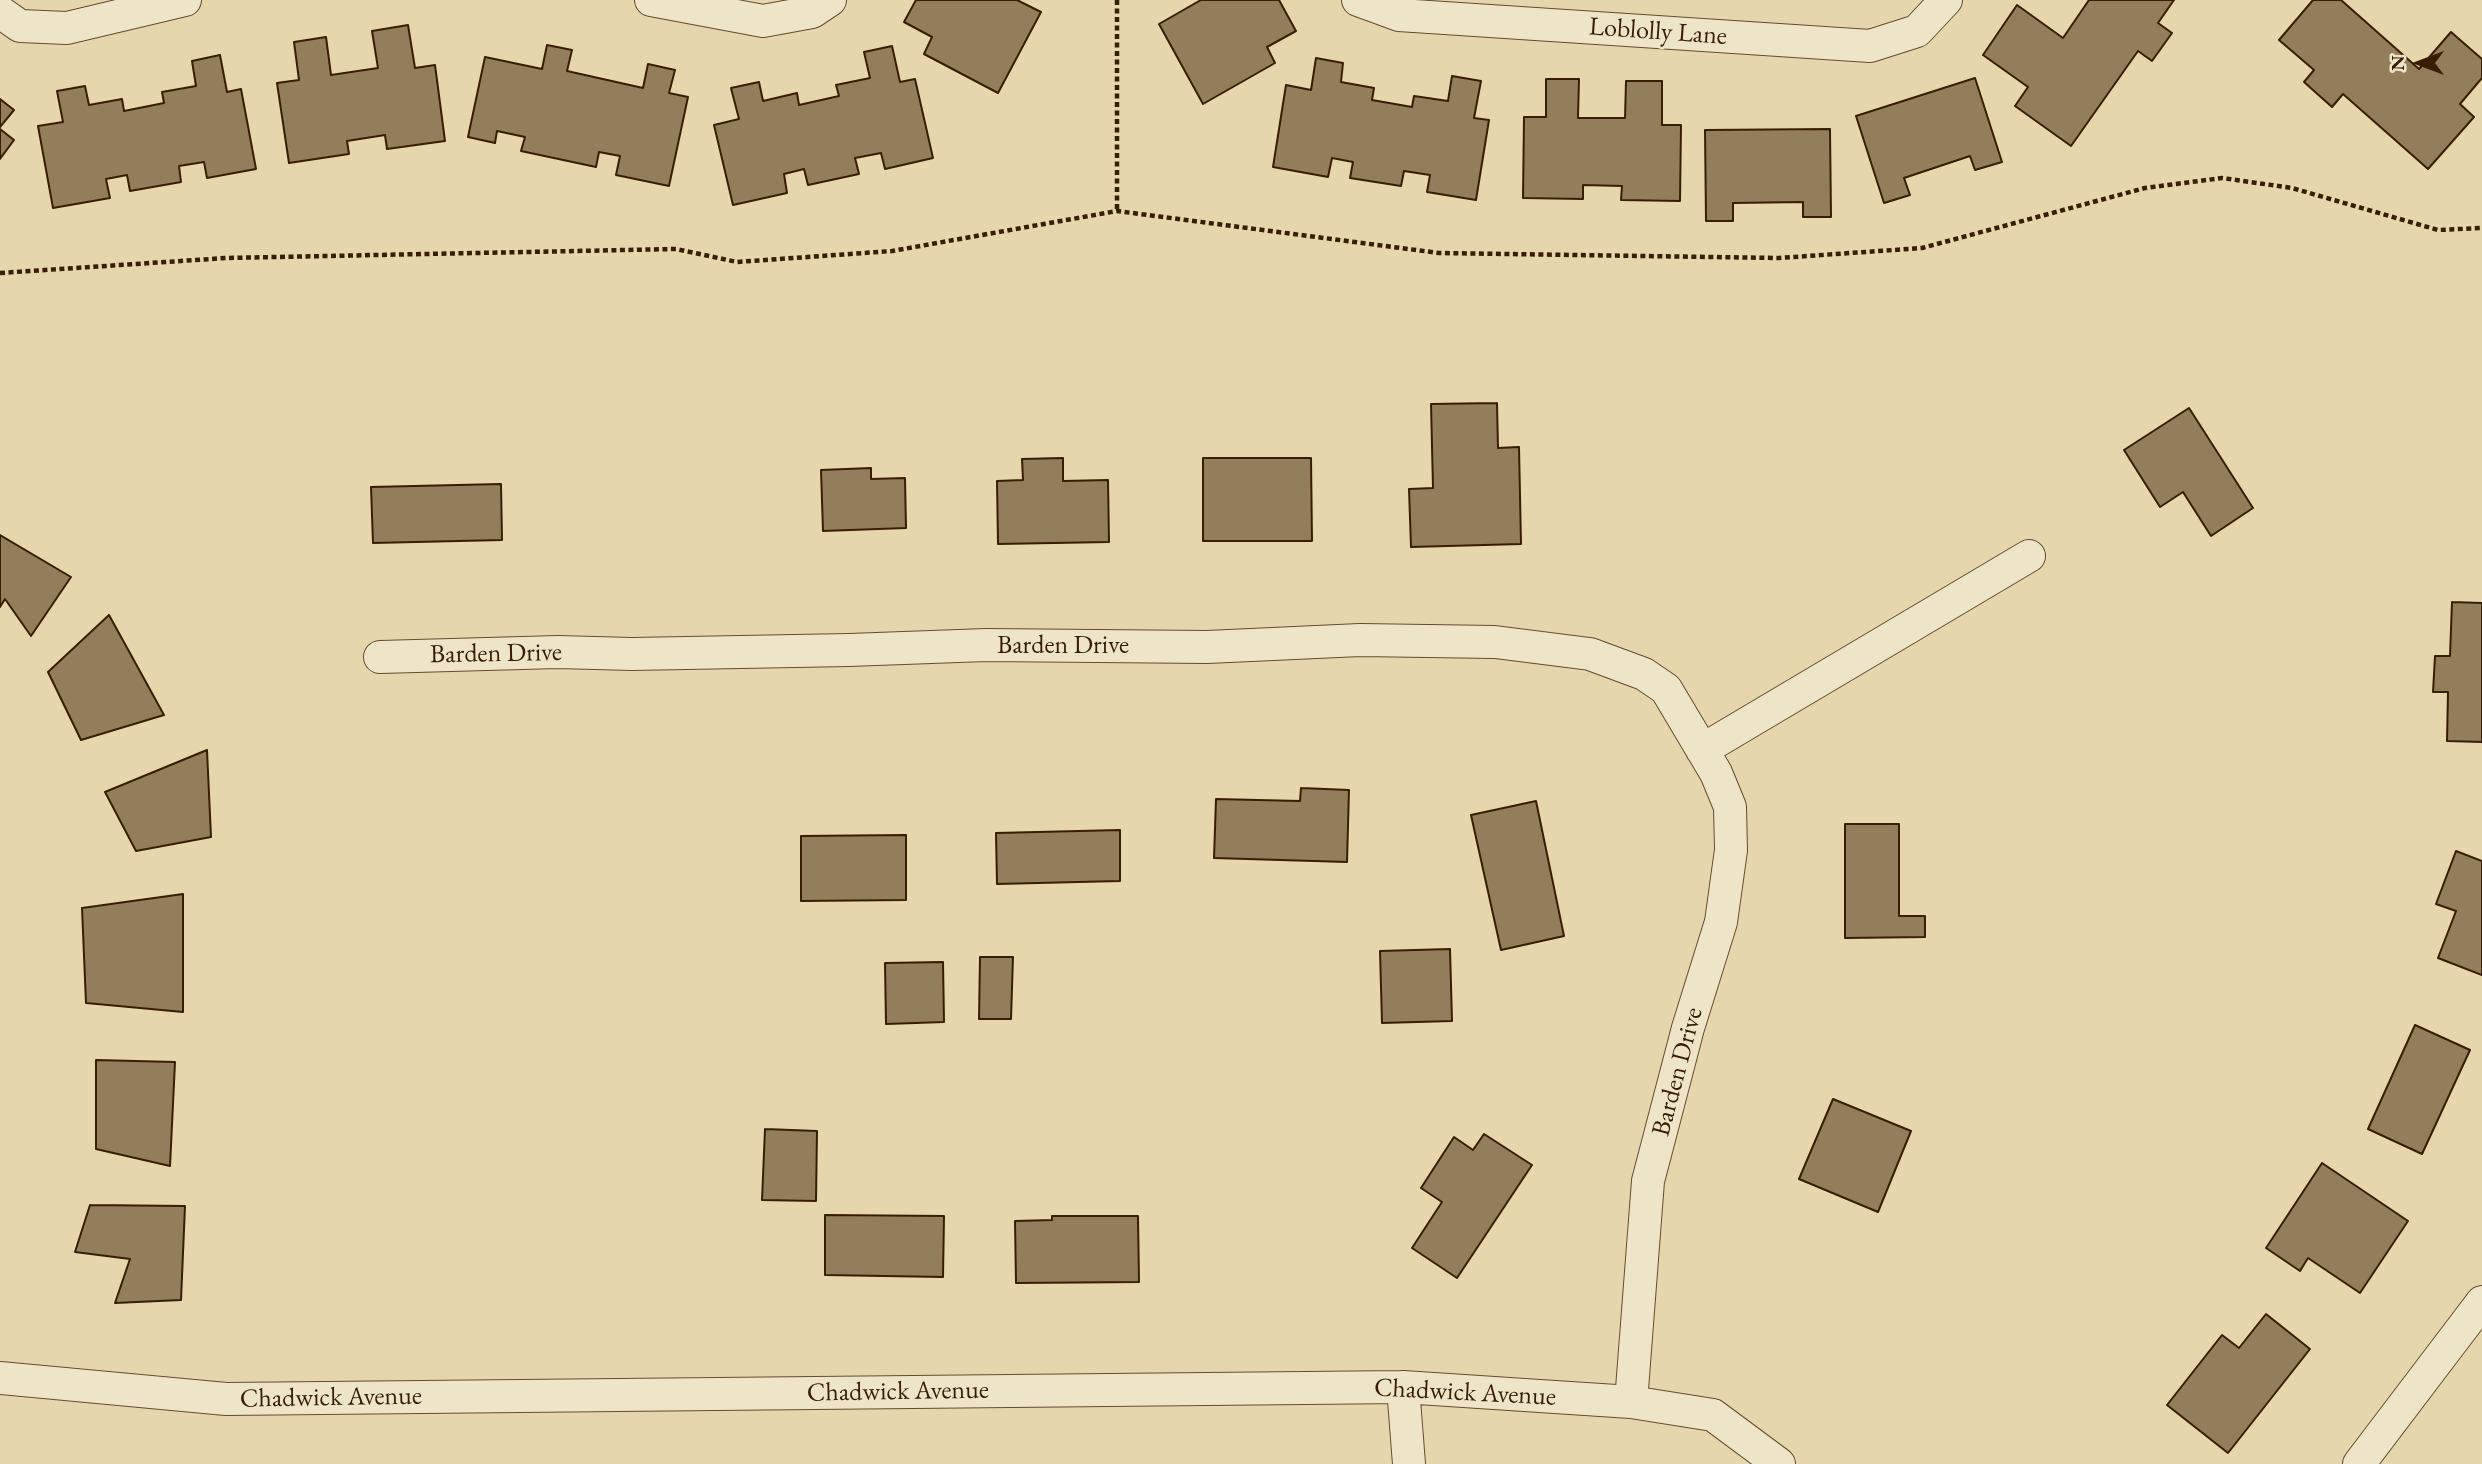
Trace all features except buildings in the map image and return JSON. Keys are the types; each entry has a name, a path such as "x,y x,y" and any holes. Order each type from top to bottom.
{"street":[{"path":"0,12 20,26 67,28 185,0"},
{"path":"651,0 763,21 812,12 830,0"},
{"name":"Loblolly Lane","path":"1358,0 1399,15 1870,46 1917,30 1946,0"},
{"path":"1702,750 2029,556"},
{"name":"Barden Drive","path":"380,657 558,652 632,654 822,651 986,645 1207,647 1360,640 1495,642 1590,654 1644,674 1666,689 1716,773 1730,807 1731,850 1721,922 1688,1028 1648,1181 1631,1402"},
{"path":"2359,1464 2482,1302"},
{"name":"Chadwick Avenue","path":"0,1378 226,1399 1403,1387 1631,1402 1713,1415 1779,1464"},
{"path":"1403,1387 1409,1464"}],"path":[{"path":"1117,0 1117,211"},
{"path":"0,273 226,258 676,249 737,262 892,251 1117,211 1439,253 1779,258 1922,248 2145,188 2222,178 2292,188 2438,230 2482,228"}]}
